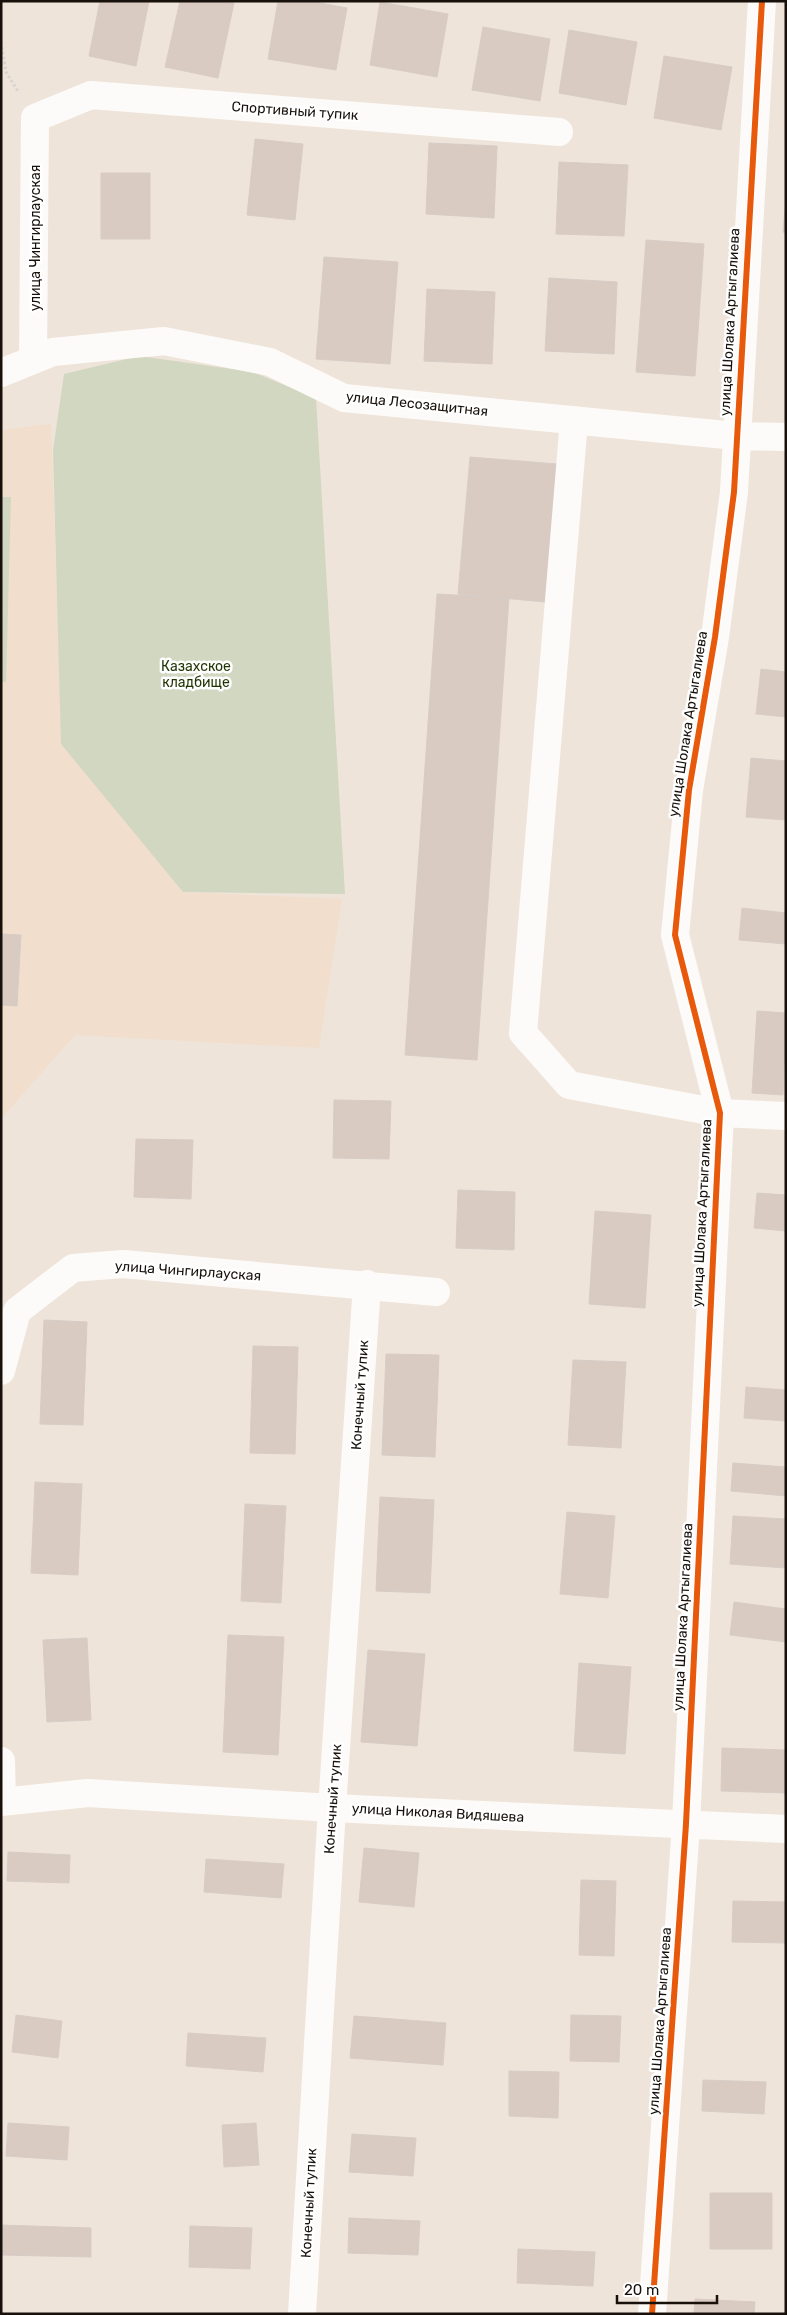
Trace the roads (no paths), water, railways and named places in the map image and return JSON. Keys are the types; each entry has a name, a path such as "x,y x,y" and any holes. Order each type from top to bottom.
{"street":[{"name":"улица Шолака Артыгалиева","path":"652,2314 686,1824 720,1113 675,935 689,790 715,637 734,492 762,1"},
{"name":"Спортивный тупик","path":"35,118 91,95 559,132"},
{"name":"улица Чингирлауская","path":"33,358 35,118"},
{"name":"улица Лесозащитная","path":"1,373 33,358 53,352 164,341 270,362 344,398 736,436 786,437"},
{"path":"574,420 523,1033 550,1066 569,1085 720,1113 786,1116"},
{"name":"улица Чингирлауская","path":"1,1372 17,1311 73,1268 123,1264 367,1284 436,1292"},
{"name":"Конечный тупик","path":"302,2314 332,1808 367,1284"},
{"path":"1,1762 2,1802"},
{"name":"улица Николая Видяшева","path":"2,1802 88,1793 332,1808 786,1829"}],"park label":[{"name":"Казахское кладбище","path":"196,674"}]}
